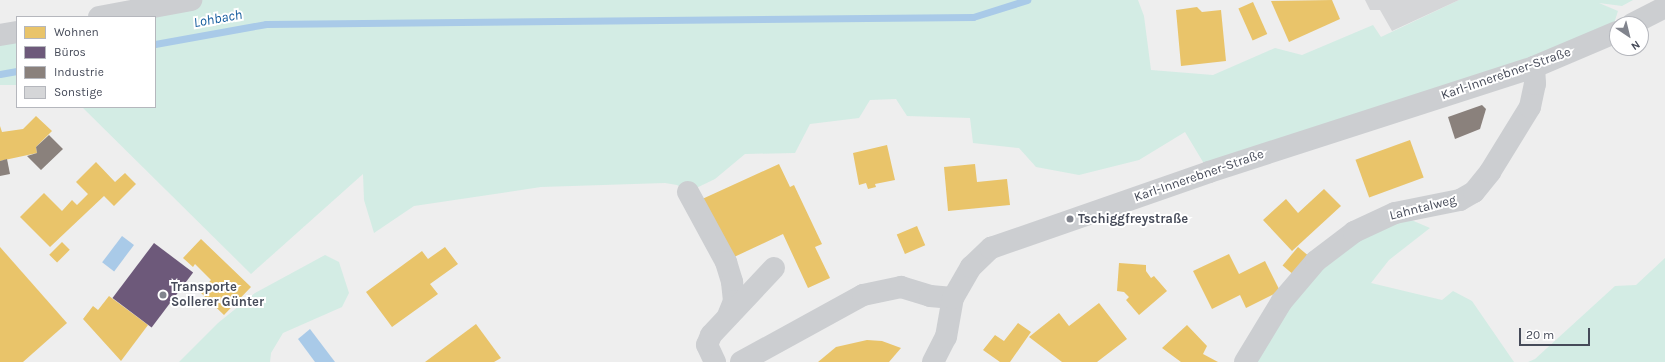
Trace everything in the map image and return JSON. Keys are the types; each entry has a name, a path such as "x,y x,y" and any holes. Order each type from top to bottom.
{"street":[{"path":"104,16 191,0"},
{"path":"1649,18 1662,14"},
{"path":"0,35 16,32"},
{"name":"Karl-Innerebner-Straße","path":"953,298 971,267 991,248 1209,172 1534,67 1609,35"},
{"name":"Lahntalweg","path":"1245,362 1282,301 1316,261 1354,232 1395,213 1460,200 1474,192 1490,172 1530,107 1536,84 1534,67"},
{"path":"688,192 726,262 732,282 734,301 728,316"},
{"path":"715,362 707,345 711,335 774,268"},
{"path":"741,362 863,295 901,287 930,296 953,298 946,337 933,362"}],"green space":[{"path":"191,0 1138,0 1144,16 1151,70 1213,75 1275,48 1302,55 1373,25 1381,37 1459,0 1633,0 1622,6 1599,3 1618,11 1616,16 1609,16 1609,36 1209,172 1185,132 1139,160 1079,175 1036,167 1019,148 973,143 970,118 907,116 896,99 870,100 859,118 810,124 795,153 745,154 715,179 688,192 677,185 665,183 541,187 414,206 374,233 364,200 363,174 251,274 83,108 156,108 156,17"},
{"path":"0,32 16,32 16,85 0,85"},
{"path":"1395,213 1430,228 1389,260 1371,283 1442,300 1453,291 1472,301 1514,362 1245,362 1282,301"},
{"path":"325,255 339,262 349,293 342,307 283,333 271,353 270,362 179,362 218,323 255,293"},
{"path":"1665,258 1665,362 1528,362 1535,359 1615,286 1636,285"}],"water":[{"path":"122,236 134,245 114,271 102,262"},
{"path":"310,329 335,362 315,362 298,339"}],"building: Wohnen":[{"path":"1332,0 1340,19 1289,42 1271,1"},
{"path":"1253,2 1267,34 1253,40 1238,9"},
{"path":"1197,7 1202,12 1221,10 1226,61 1181,66 1176,10"},
{"path":"36,116 52,131 36,147 37,153 0,161 0,126 2,132 23,129"},
{"path":"1410,140 1424,178 1369,197 1355,160"},
{"path":"887,145 895,180 875,184 876,187 868,189 866,183 859,185 853,153"},
{"path":"96,162 115,182 125,173 136,184 114,206 104,196 50,247 20,217 44,193 62,211 72,200 77,205 88,194 76,182"},
{"path":"779,164 790,187 794,185 822,244 815,247 830,278 808,288 783,234 732,258 700,200"},
{"path":"975,164 977,182 1007,179 1010,205 948,211 944,167"},
{"path":"1324,189 1341,206 1292,251 1263,220 1286,199 1298,213"},
{"path":"917,226 925,245 905,254 897,235"},
{"path":"201,239 251,287 224,315 200,292 211,280 195,264 193,267 183,258"},
{"path":"62,242 70,250 57,263 49,255"},
{"path":"0,247 67,323 23,362 0,362"},
{"path":"445,247 458,264 430,284 438,294 392,327 366,292 422,251 428,259"},
{"path":"1298,247 1310,257 1295,276 1283,265"},
{"path":"1229,254 1239,274 1265,261 1280,291 1246,308 1240,295 1212,309 1193,271"},
{"path":"1119,263 1146,265 1146,271 1151,278 1154,276 1167,291 1139,315 1126,300 1129,297 1124,292 1117,291"},
{"path":"109,296 148,325 121,361 83,319 93,306 98,310"},
{"path":"1099,303 1127,339 1097,362 1062,362 1029,337 1059,313 1069,326"},
{"path":"1018,323 1031,332 1010,362 1000,362 983,350 995,335 1004,341"},
{"path":"476,324 501,358 494,362 425,362"},
{"path":"1187,325 1207,346 1203,354 1218,362 1181,362 1162,348"},
{"path":"867,340 882,341 901,348 889,362 818,362 836,347"}],"building: Büros":[{"path":"154,243 193,272 152,328 112,298"}],"building: Industrie":[{"path":"1482,105 1486,109 1480,129 1455,139 1448,117"},
{"path":"49,135 63,149 41,170 27,156 37,153 36,147"},
{"path":"7,159 10,174 0,176 0,161"}],"building: Sonstige":[{"path":"1365,0 1459,0 1392,31 1380,10 1370,10"}],"waterway":[{"name":"Lohbach","path":"156,44 266,24 973,17 1027,0"},
{"name":"Lohbach","path":"0,74 16,71"}],"place":[{"name":"Tschiggfreystraße","path":"1070,219"},
{"name":"Transporte Sollerer Günter","path":"163,295"}]}
